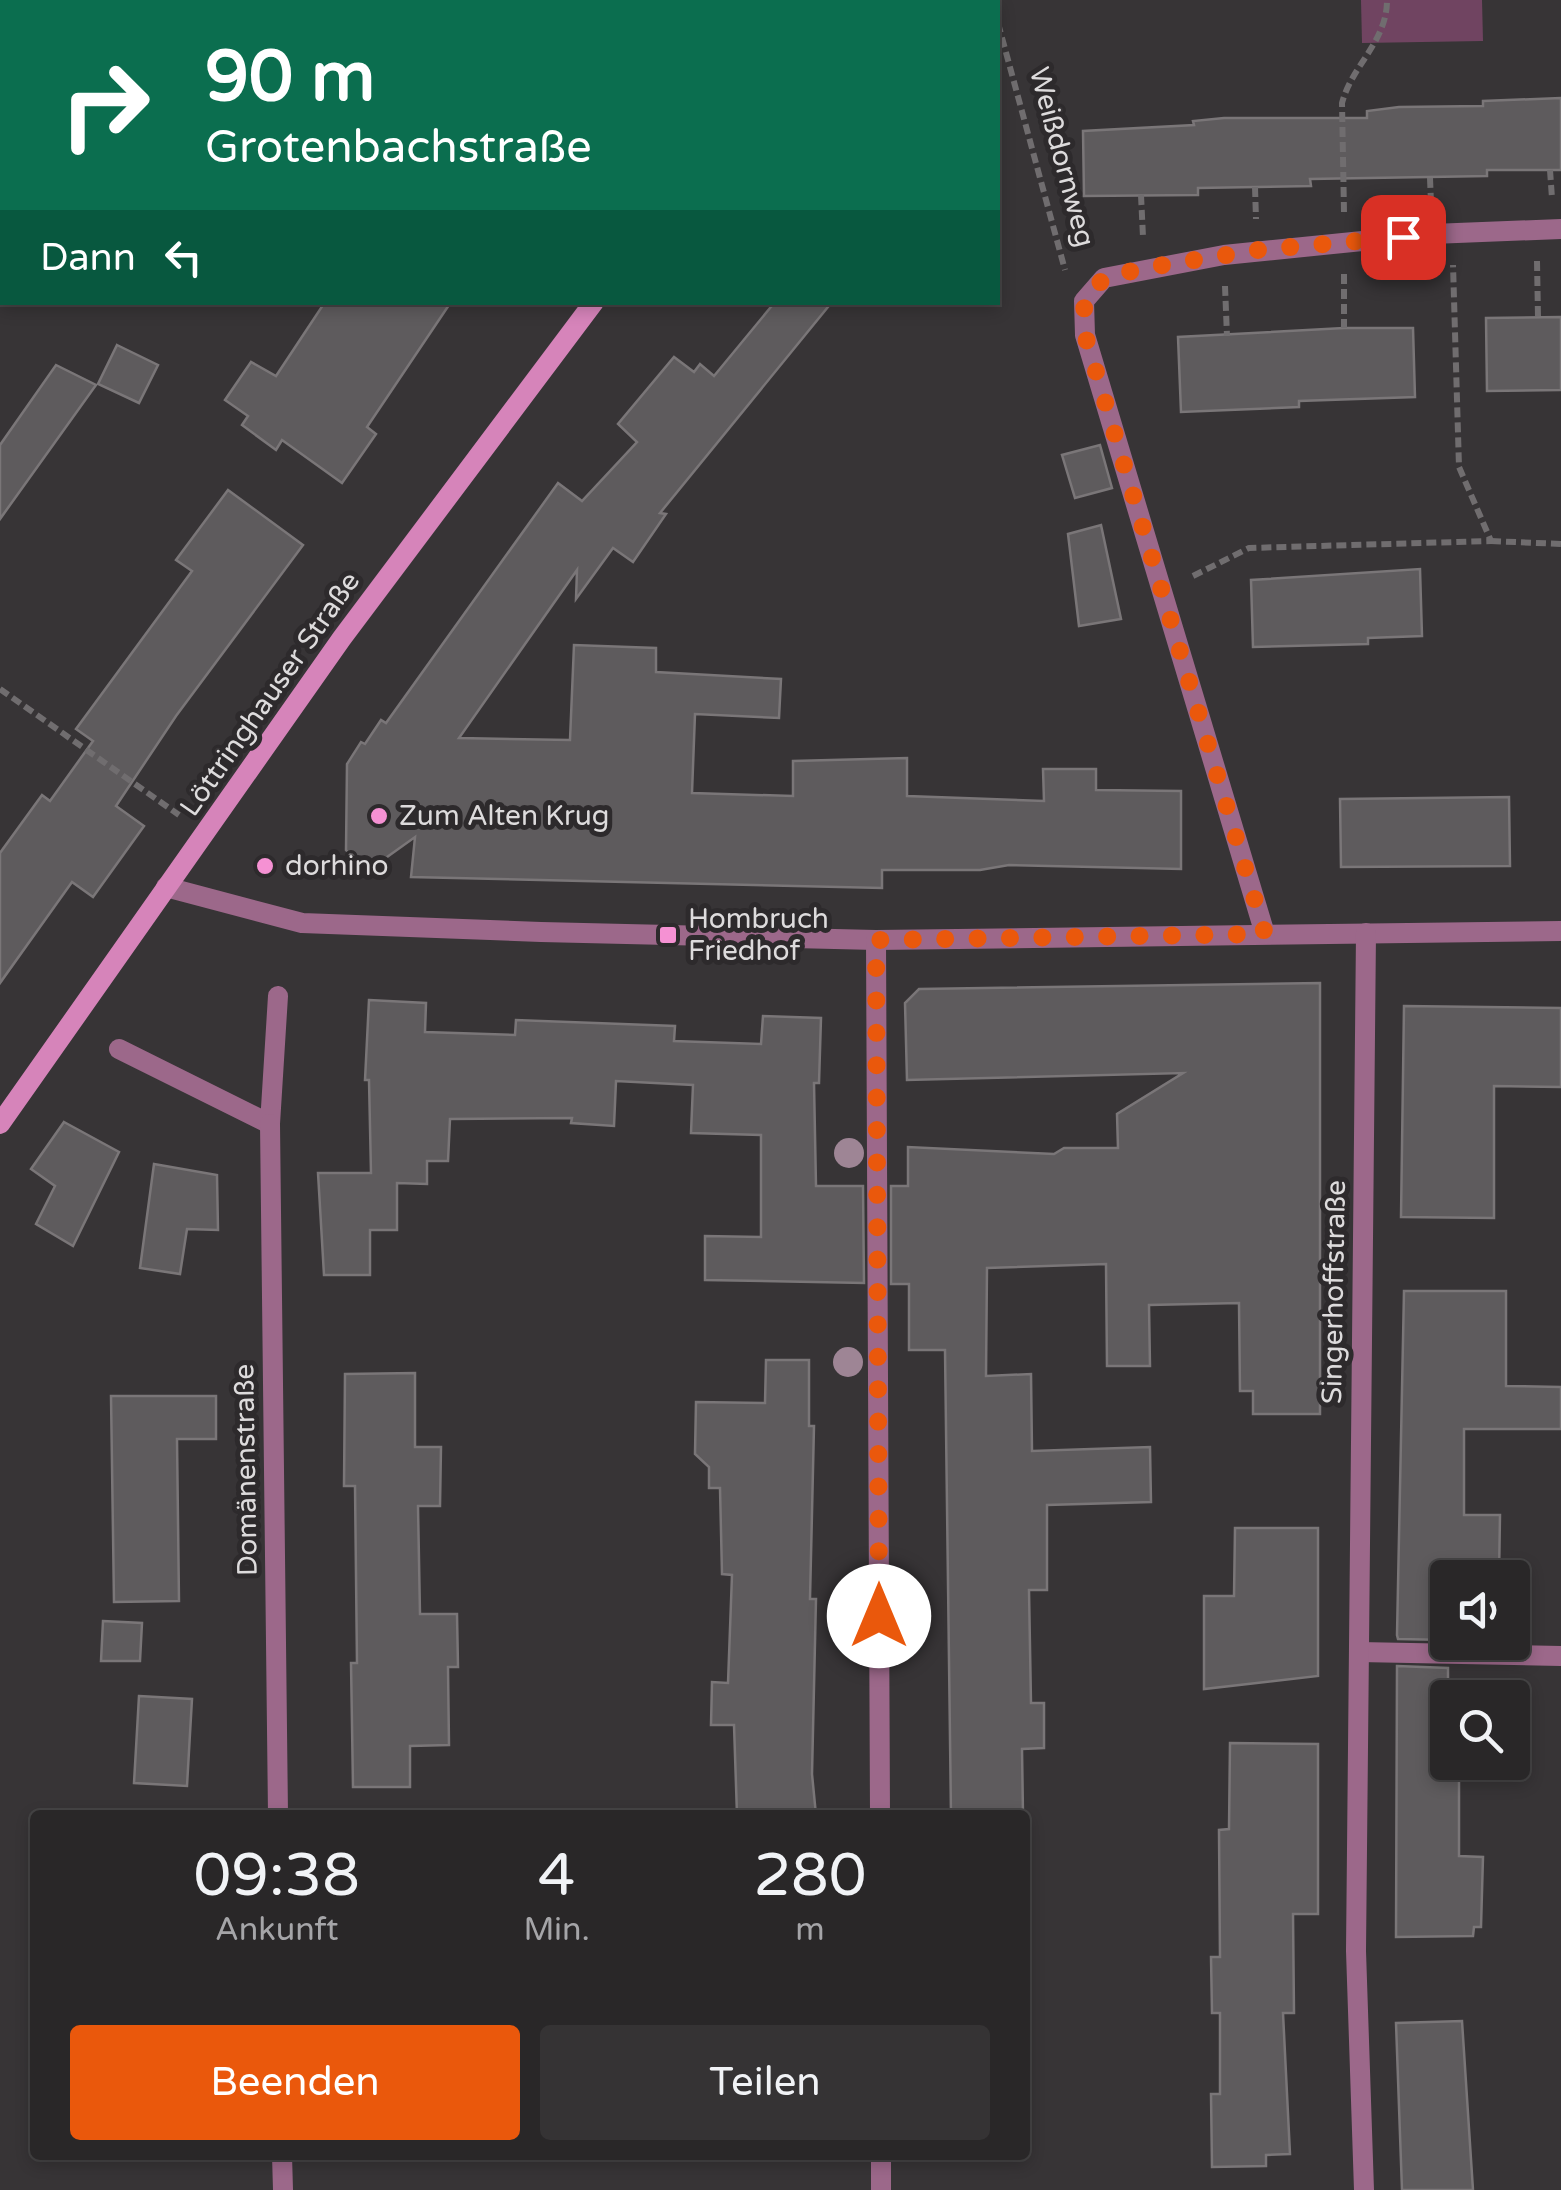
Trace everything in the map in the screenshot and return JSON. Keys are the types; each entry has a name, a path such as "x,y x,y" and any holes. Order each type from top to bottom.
{"street":[{"name":"Weißdornweg","path":"1084,301 1104,278 1224,254 1344,242 1561,229"},
{"path":"1084,301 1085,335 1265,934"},
{"name":"Löttringhauser Straße","path":"0,1124 454,484 592,305"},
{"path":"166,887 302,923 876,940 1561,931"},
{"name":"Singerhoffstraße","path":"1364,2190 1356,1951 1366,933"},
{"path":"876,940 880,1810"},
{"name":"Domänenstraße","path":"278,996 270,1124 278,1810"},
{"path":"119,1049 270,1124"},
{"path":"1358,1652 1561,1656"},
{"path":"282,2160 283,2190"},
{"path":"881,2160 882,2190"}],"path":[{"path":"1344,328 1342,103 1346,88 1384,27 1387,0"},
{"name":"Weißdornweg","path":"1000,31 1059,260 1084,301"},
{"path":"1537,230 1538,318"},
{"path":"1452,234 1459,468 1490,541"},
{"path":"1224,254 1227,336"},
{"path":"1160,592 1249,548 1490,541 1561,544"},
{"path":"0,689 204,833"}],"shaded area":[{"path":"1361,0 1482,0 1483,41 1362,43"}],"building":[{"path":"1561,98 1561,170 1487,170 1487,176 1310,179 1311,186 1198,188 1198,195 1084,196 1083,131 1194,125 1193,121 1224,118 1367,118 1367,111 1399,107 1483,106 1483,101"},
{"path":"323,305 449,305 367,427 376,434 342,483 282,440 276,450 242,425 248,416 225,400 251,362 276,376"},
{"path":"773,305 830,305 660,513 666,514 633,562 613,548 576,599 577,570 459,738 570,740 574,645 656,648 656,672 781,679 779,718 695,714 692,793 793,796 793,761 907,758 907,796 1044,801 1043,769 1096,769 1096,790 1181,791 1181,869 1009,865 980,870 882,870 882,888 411,877 415,837 366,872 346,850 347,764 361,742 365,744 381,720 386,723 558,483 582,501 637,442 618,424 674,357 694,372 700,364 714,376"},
{"path":"1561,317 1561,390 1487,391 1486,318"},
{"path":"1413,328 1415,397 1299,401 1299,407 1181,412 1178,337"},
{"path":"117,345 158,365 139,403 98,384"},
{"path":"56,365 96,385 0,519 0,445"},
{"path":"1100,445 1112,488 1075,498 1062,455"},
{"path":"228,490 303,545 176,716 116,806 144,826 93,897 72,882 0,983 0,853 42,795 50,801 93,741 76,729 192,571 176,560"},
{"path":"1101,525 1121,619 1079,626 1068,534"},
{"path":"1420,569 1422,636 1368,638 1368,644 1253,647 1251,580"},
{"path":"1509,797 1510,866 1341,867 1340,799"},
{"path":"1320,983 1320,1414 1253,1414 1253,1391 1240,1391 1239,1303 1149,1305 1150,1366 1107,1366 1106,1264 987,1268 986,1376 1031,1374 1032,1451 1150,1447 1151,1502 1047,1505 1047,1590 1029,1590 1031,1703 1044,1703 1044,1748 1022,1749 1023,1810 951,1810 945,1350 909,1350 909,1284 891,1284 891,1186 908,1186 908,1147 1054,1154 1064,1148 1118,1148 1117,1114 1183,1073 907,1080 905,1003 919,989"},
{"path":"369,1000 426,1003 425,1032 515,1035 516,1020 675,1026 674,1041 761,1044 763,1016 821,1018 819,1083 814,1083 816,1186 863,1186 864,1283 705,1280 705,1236 761,1237 761,1135 691,1133 693,1085 616,1081 614,1126 571,1123 572,1118 450,1119 448,1161 427,1161 427,1184 397,1183 397,1230 370,1230 370,1275 324,1275 318,1173 371,1173 369,1080 365,1080"},
{"path":"1404,1006 1561,1008 1561,1087 1494,1086 1494,1218 1401,1217"},
{"path":"64,1122 119,1152 73,1246 36,1224 55,1186 31,1169"},
{"path":"154,1164 217,1175 218,1230 187,1229 180,1274 140,1268"},
{"path":"1404,1291 1506,1291 1506,1386 1561,1387 1561,1429 1464,1429 1464,1515 1500,1515 1499,1560 1430,1560 1430,1640 1398,1639"},
{"path":"766,1360 809,1360 809,1426 814,1426 810,1599 816,1599 812,1774 816,1810 737,1810 734,1725 711,1725 712,1682 728,1683 732,1575 722,1574 720,1488 709,1488 709,1467 695,1454 696,1402 765,1403"},
{"path":"415,1373 415,1447 441,1447 440,1506 418,1506 420,1614 457,1614 458,1667 448,1667 449,1745 410,1746 410,1787 353,1787 351,1663 357,1663 355,1486 344,1486 345,1374"},
{"path":"111,1396 216,1396 216,1439 177,1439 179,1601 114,1602"},
{"path":"1235,1528 1318,1528 1318,1676 1204,1689 1204,1596 1234,1596"},
{"path":"103,1621 142,1623 140,1661 101,1661"},
{"path":"1397,1666 1448,1668 1448,1680 1430,1680 1430,1780 1459,1780 1459,1856 1483,1857 1481,1927 1474,1927 1473,1936 1396,1937"},
{"path":"139,1696 192,1699 187,1786 134,1783"},
{"path":"1230,1743 1318,1744 1318,1914 1293,1914 1294,2013 1283,2013 1290,2154 1266,2155 1266,2166 1212,2167 1211,2094 1220,2094 1220,2013 1212,2013 1211,1957 1220,1957 1219,1830 1229,1829"},
{"path":"1462,2021 1473,2190 1402,2190 1396,2023"}],"place":[{"name":"Zum Alten Krug","path":"379,816"},
{"name":"dorhino","path":"265,866"},
{"name":"Hombruch Friedhof","path":"668,935"}],"route":[{"path":"879,1616 876,940 1265,934 1085,335 1084,301 1104,278 1144,268 1224,254 1403,237"}]}
